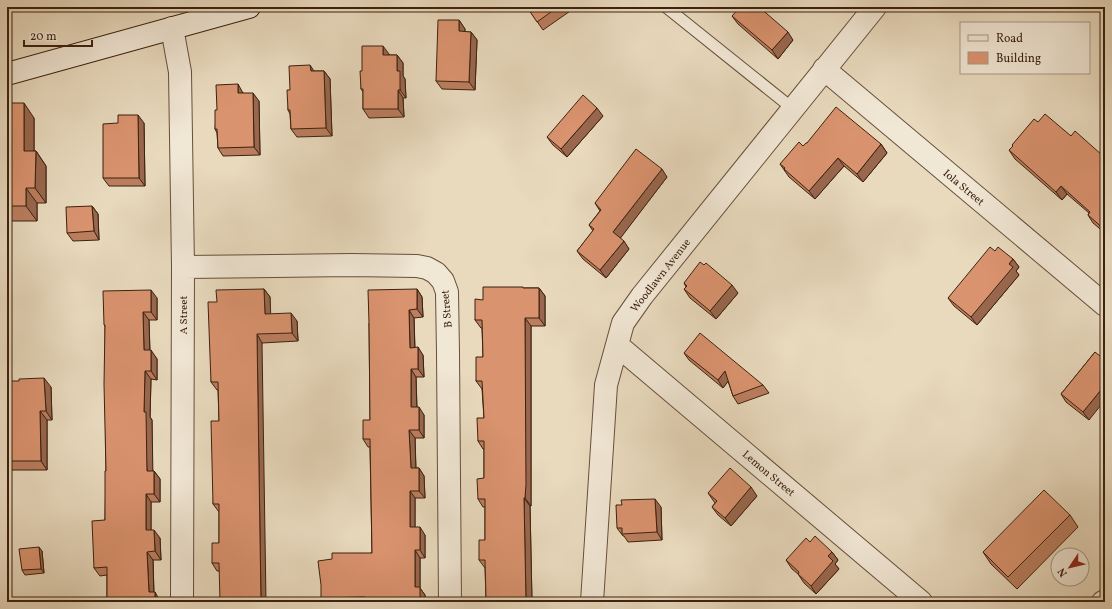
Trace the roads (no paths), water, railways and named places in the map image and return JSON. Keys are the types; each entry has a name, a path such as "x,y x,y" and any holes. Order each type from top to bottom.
{"street":[{"path":"7,74 249,7"},
{"name":"Woodlawn Avenue","path":"592,602 606,385 623,323 642,296 792,108 875,7"},
{"name":"A Street","path":"172,28 180,72 183,267 182,602"},
{"name":"Iola Street","path":"824,69 1105,305"},
{"name":"B Street","path":"183,267 351,265 417,266 427,268 436,273 443,281 447,292 450,602"},
{"name":"Lemon Street","path":"617,345 921,602"}],"lane":[{"path":"666,7 792,108"}]}
